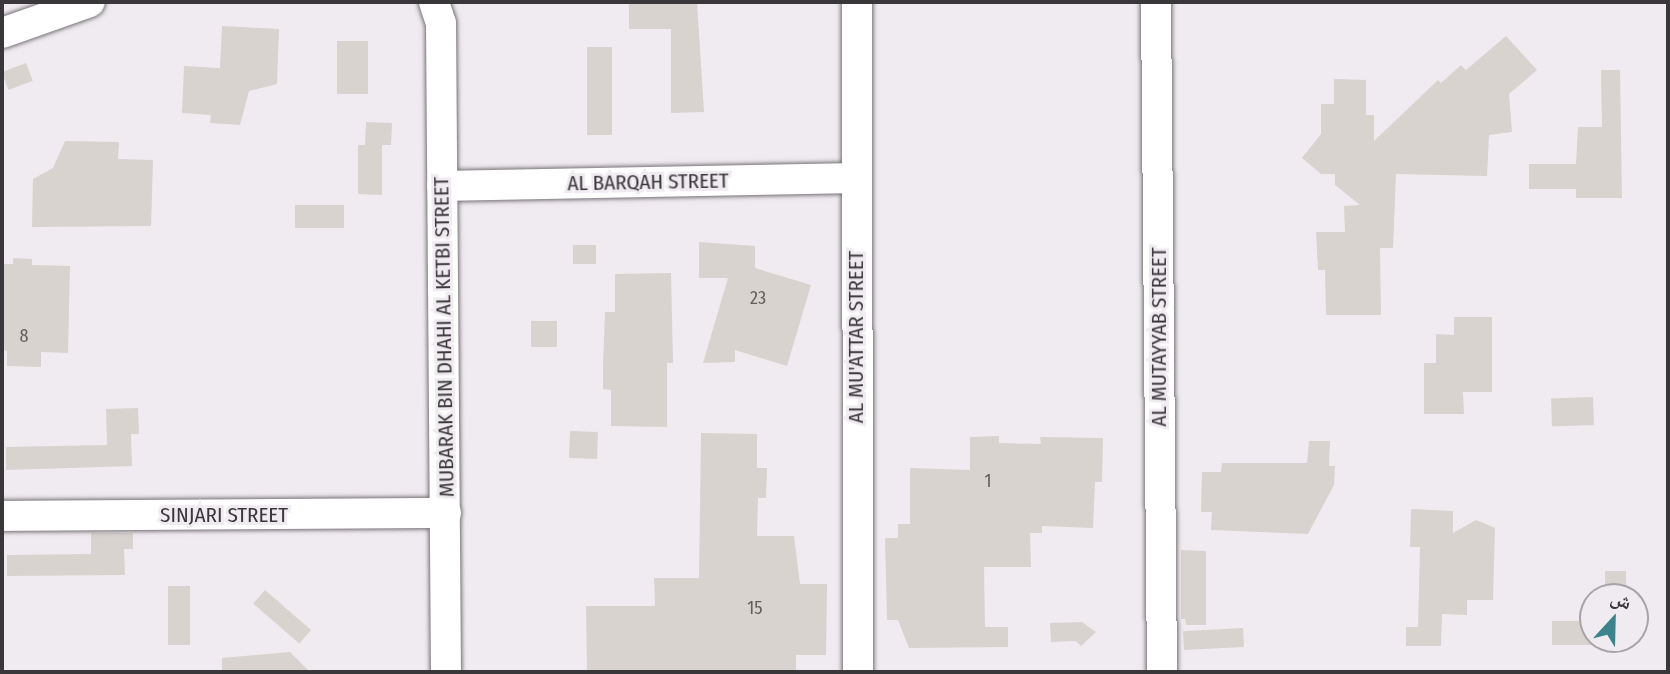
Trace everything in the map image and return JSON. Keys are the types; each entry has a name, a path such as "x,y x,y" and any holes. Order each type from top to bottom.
{"street":[{"path":"2,33 90,2"},
{"name":"MUBARAK BIN DHAHI AL KETBI STREET","path":"434,2 441,23 446,672"},
{"name":"AL MU'ATTAR STREET","path":"857,2 855,178 858,672"},
{"name":"AL MUTAYYAB STREET","path":"1156,2 1162,672"},
{"name":"AL BARQAH STREET","path":"442,186 855,178"},
{"name":"SINJARI STREET","path":"2,516 446,513"}],"building":[{"path":"629,2 697,2 704,112 671,113 671,29 629,29"},
{"path":"222,26 279,29 277,84 249,91 240,125 210,123 211,115 182,113 184,66 220,68"},
{"path":"1506,36 1537,70 1509,94 1512,132 1489,135 1487,176 1396,174 1393,248 1380,248 1381,315 1326,315 1325,270 1318,270 1316,232 1345,232 1344,206 1360,205 1335,185 1335,174 1321,174 1302,158 1321,134 1321,104 1334,104 1334,79 1366,80 1366,115 1374,115 1374,141 1438,80 1441,83 1461,65 1466,70"},
{"path":"337,41 368,41 368,94 337,94"},
{"path":"587,47 612,47 612,135 587,135"},
{"path":"26,63 33,81 9,90 2,72"},
{"path":"1601,70 1620,70 1622,198 1576,198 1576,189 1529,189 1529,164 1576,164 1578,127 1602,127"},
{"path":"366,122 392,123 391,145 382,145 382,195 358,194 358,145 365,145"},
{"path":"65,141 119,142 118,159 153,160 151,226 32,227 33,179 53,168"},
{"path":"295,205 344,205 344,228 295,228"},
{"path":"699,242 755,246 755,268 811,285 787,366 735,350 735,362 703,363 728,278 699,278"},
{"path":"573,245 596,245 596,264 573,264"},
{"path":"13,258 32,259 32,265 70,266 68,353 41,352 41,367 7,366 7,351 2,350 2,264 13,264"},
{"path":"671,273 673,363 667,363 667,427 611,426 611,390 603,389 603,364 605,312 615,312 615,274"},
{"path":"1454,317 1492,317 1492,392 1463,392 1464,414 1424,414 1424,363 1436,363 1436,334 1454,335"},
{"path":"531,321 557,321 557,347 531,347"},
{"path":"1593,397 1594,425 1552,426 1551,398"},
{"path":"138,408 139,434 131,434 132,466 6,470 6,447 107,445 106,409"},
{"path":"570,431 598,432 597,459 569,458"},
{"path":"701,433 757,434 757,468 767,468 766,498 758,498 757,536 794,536 800,584 827,584 826,655 796,655 796,672 587,672 586,606 655,606 654,578 699,578"},
{"path":"999,436 999,443 1041,444 1040,437 1103,438 1102,482 1095,482 1093,528 1042,526 1042,533 1030,533 1031,567 984,567 985,627 1008,627 1008,647 909,648 898,620 887,620 885,538 898,538 898,524 910,524 910,468 970,470 970,437"},
{"path":"1309,441 1330,441 1329,466 1335,466 1334,485 1308,534 1211,530 1212,512 1201,512 1202,472 1221,472 1222,463 1307,463"},
{"path":"1411,509 1453,511 1453,533 1476,520 1495,528 1493,600 1467,600 1467,615 1442,614 1441,646 1406,646 1406,627 1418,627 1420,547 1410,547"},
{"path":"91,533 133,533 133,549 124,549 125,575 7,576 7,555 91,554"},
{"path":"1181,550 1206,551 1206,625 1186,625 1185,619 1181,619"},
{"path":"1605,571 1626,571 1626,583 1605,583"},
{"path":"168,586 190,586 190,645 168,645"},
{"path":"265,590 311,630 299,644 253,604"},
{"path":"1552,621 1579,621 1579,645 1552,645"},
{"path":"1082,622 1096,632 1081,646 1076,641 1051,642 1050,623"},
{"path":"1243,628 1244,647 1184,650 1183,631"},
{"path":"290,652 310,672 222,672 222,658"}]}
